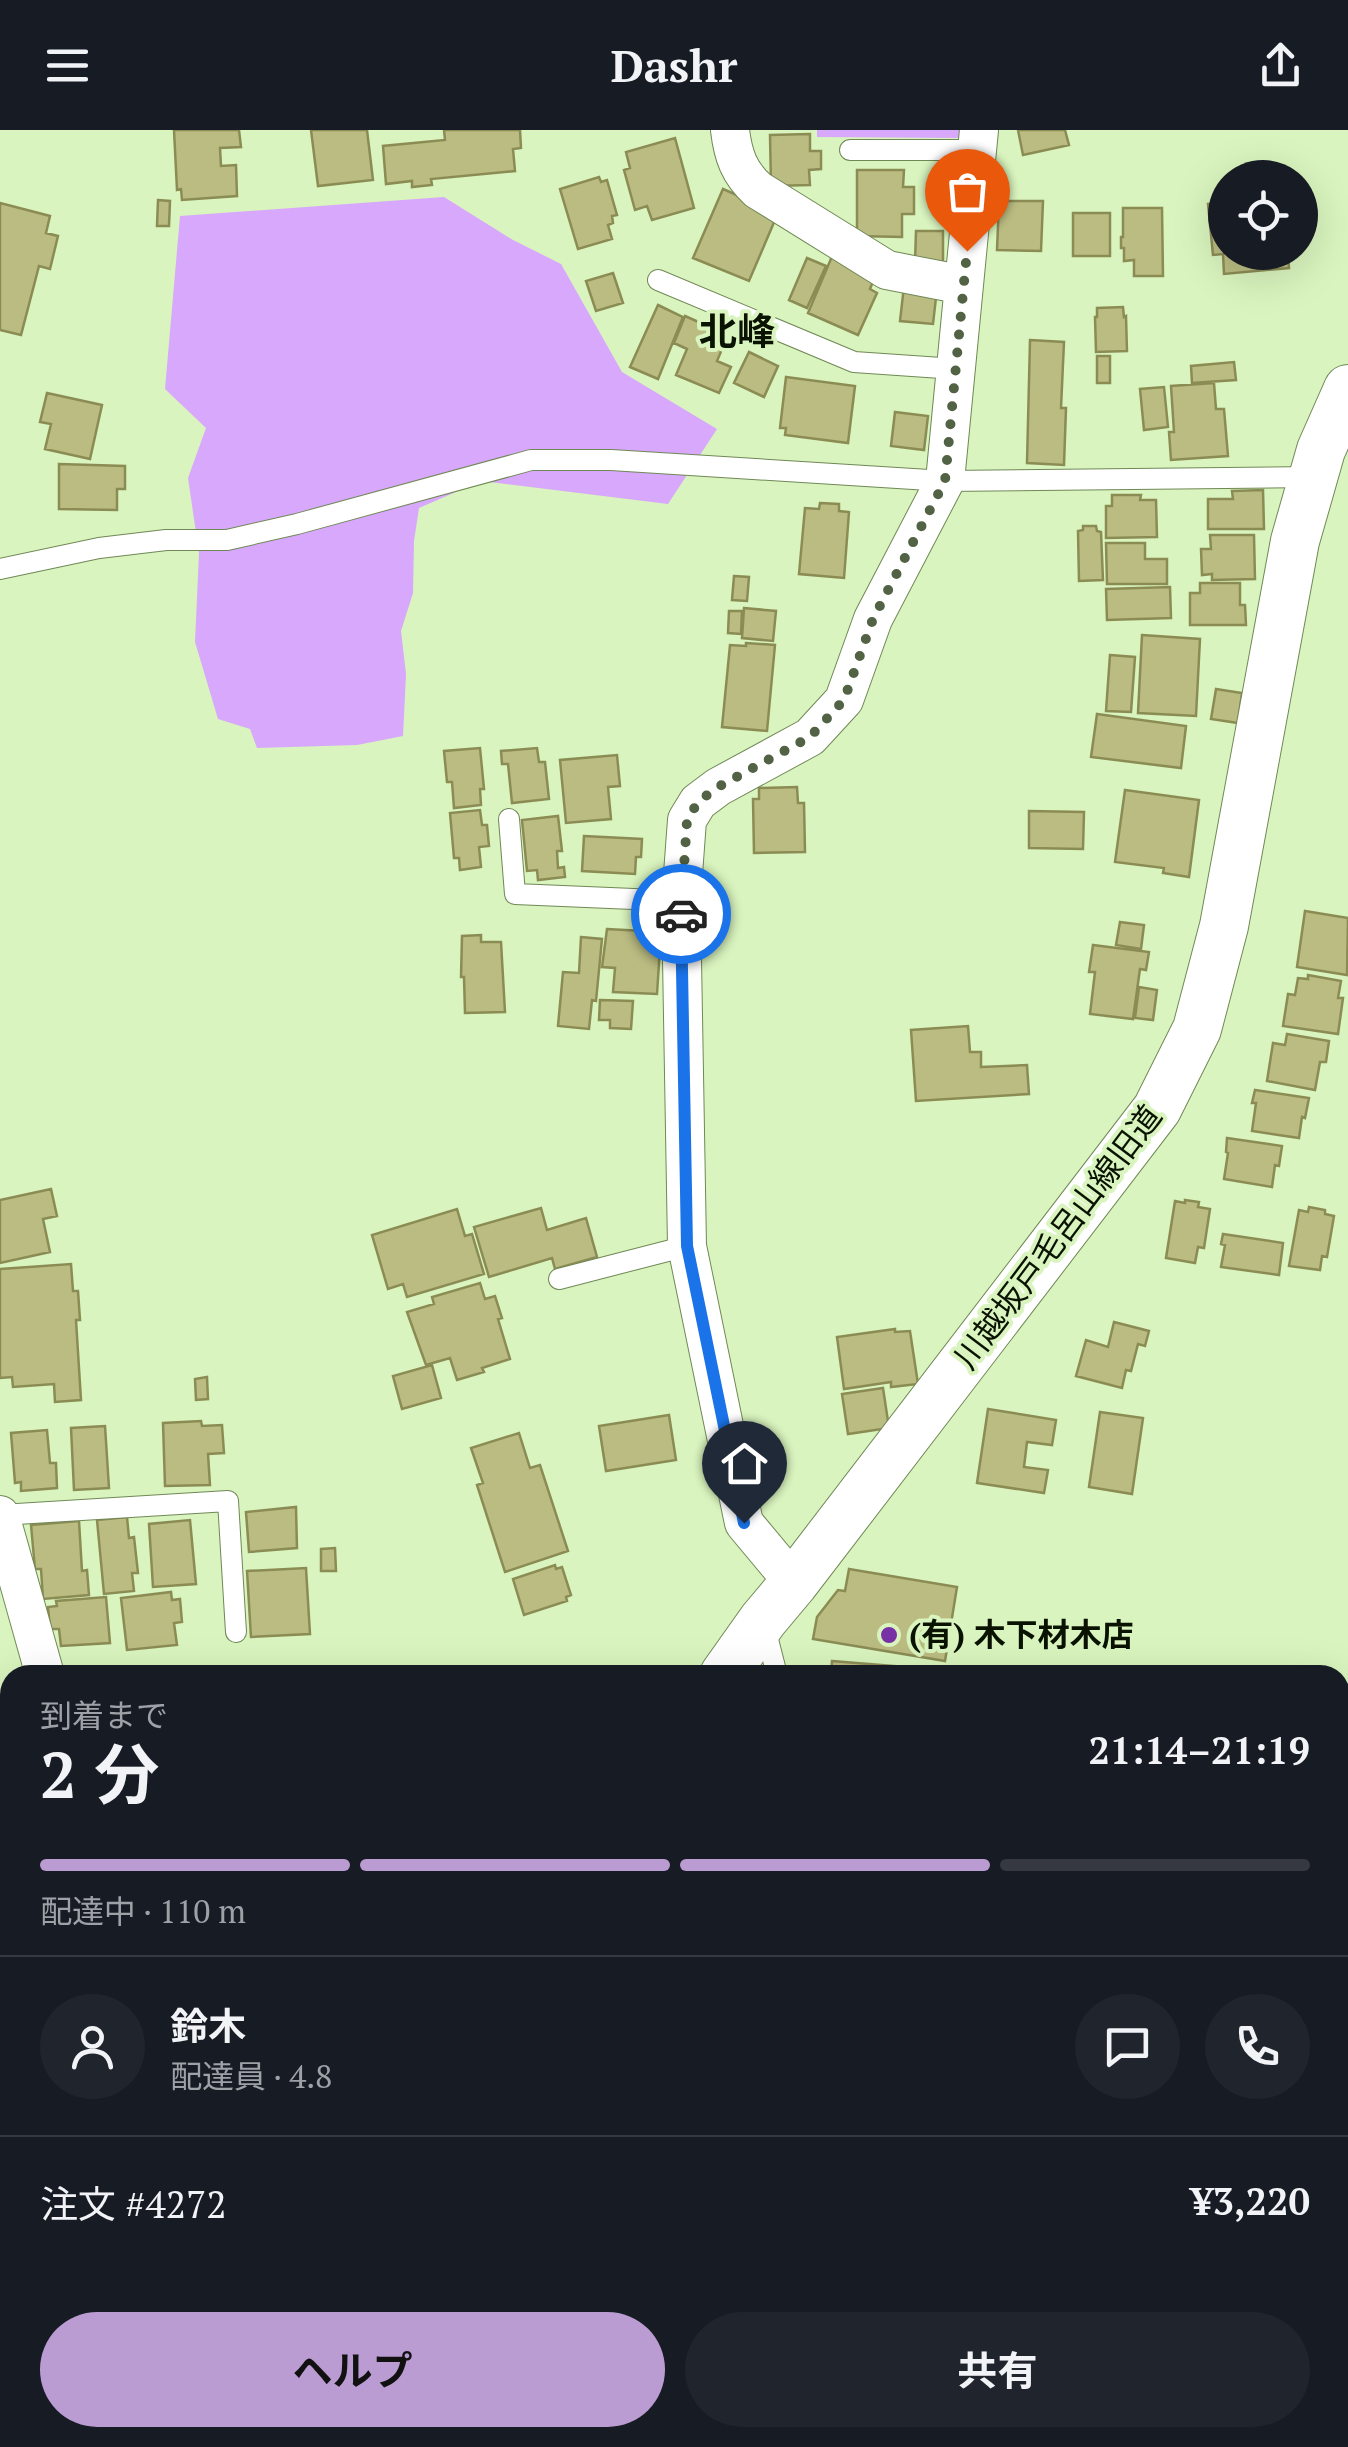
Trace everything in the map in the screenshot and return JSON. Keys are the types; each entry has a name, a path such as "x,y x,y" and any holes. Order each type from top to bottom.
{"street":[{"path":"730,130 742,175 758,190 887,270 964,285"},
{"path":"794,1583 744,1523 687,1246 681,900 687,820 698,802 718,787 810,737 844,700 873,619 945,481 978,140"},
{"name":"川越坂戸毛呂山線旧道","path":"731,1665 1158,1109 1196,1029 1224,926 1295,542 1321,450 1348,389"},
{"path":"0,1515 42,1665"}],"lane":[{"path":"850,150 978,140"},
{"path":"658,280 854,362 956,370"},
{"path":"0,570 99,548 166,540 227,540 530,460 611,460 945,481 1313,477"},
{"path":"508,819 515,894 681,900"},
{"path":"559,1278 687,1246"},
{"path":"0,1515 228,1501 236,1632"},
{"path":"763,1620 774,1665"}],"shaded area":[{"path":"817,130 960,130 959,138 817,137"},
{"path":"444,197 513,240 561,264 622,372 717,429 668,504 481,481 419,508 413,593 401,631 406,674 403,736 357,745 257,748 250,729 218,719 195,642 199,553 188,478 206,428 165,389 180,216"}],"building":[{"path":"174,130 239,130 241,147 220,148 221,166 236,165 237,196 182,200 181,189 177,190"},
{"path":"311,130 367,130 373,180 318,186"},
{"path":"444,130 520,130 521,148 513,149 515,171 431,179 432,185 412,187 412,181 386,184 383,146 445,140"},
{"path":"1018,130 1065,130 1069,145 1023,155"},
{"path":"810,134 810,151 821,151 821,169 809,170 810,185 771,186 770,135"},
{"path":"675,138 694,208 652,220 647,206 635,210 624,170 630,168 626,152"},
{"path":"857,170 904,170 903,187 914,187 914,214 902,214 902,237 857,236"},
{"path":"599,177 601,182 607,180 617,215 612,216 613,223 608,225 612,239 578,249 560,189"},
{"path":"723,189 778,213 749,281 693,258"},
{"path":"158,200 170,201 169,226 157,226"},
{"path":"999,201 1043,201 1041,251 997,250"},
{"path":"0,203 50,216 46,233 58,236 50,269 39,266 21,335 0,330"},
{"path":"1123,208 1162,208 1163,276 1134,276 1134,260 1124,261"},
{"path":"1073,213 1110,213 1110,256 1073,256"},
{"path":"916,231 943,231 943,263 915,263"},
{"path":"833,254 876,274 870,289 877,293 858,335 808,313"},
{"path":"807,258 826,266 807,308 789,300"},
{"path":"1224,270 1267,270 1224,274"},
{"path":"613,273 623,303 596,311 586,281"},
{"path":"904,286 937,289 933,324 900,321"},
{"path":"658,305 683,317 658,379 630,367"},
{"path":"1123,307 1127,351 1096,352 1097,308"},
{"path":"685,316 728,335 717,361 731,367 719,393 676,375 687,349 674,343"},
{"path":"1030,340 1064,342 1064,465 1027,463"},
{"path":"749,352 778,366 764,397 734,383"},
{"path":"1097,356 1110,356 1110,383 1097,383"},
{"path":"1234,362 1236,380 1192,383 1191,366"},
{"path":"786,377 855,386 848,443 785,435 786,428 780,428"},
{"path":"1214,383 1216,409 1224,409 1228,456 1171,460 1171,386"},
{"path":"1164,387 1168,427 1144,430 1140,389"},
{"path":"47,393 102,405 90,459 45,449 51,424 40,422"},
{"path":"895,412 928,416 924,450 891,446"},
{"path":"59,464 125,466 125,489 117,489 117,510 59,509"},
{"path":"1263,490 1264,529 1208,529 1208,499 1233,499 1232,491"},
{"path":"1112,495 1141,495 1140,500 1156,500 1157,537 1106,538 1106,506 1112,506"},
{"path":"820,503 839,504 839,511 849,512 844,578 799,574 805,508 819,509"},
{"path":"1083,526 1096,526 1101,532 1103,580 1079,581 1078,531"},
{"path":"1210,535 1254,535 1255,579 1212,580 1212,574 1202,575 1201,549 1211,549"},
{"path":"1106,543 1145,543 1145,559 1167,559 1167,584 1107,584"},
{"path":"734,576 749,577 747,601 732,600"},
{"path":"1200,583 1240,583 1240,605 1245,605 1246,625 1190,625 1190,593 1200,593"},
{"path":"1170,587 1171,618 1107,620 1106,589"},
{"path":"744,608 776,611 773,641 742,638"},
{"path":"729,611 742,611 741,634 728,633"},
{"path":"1142,635 1200,639 1196,716 1138,713"},
{"path":"730,645 775,645 767,731 722,727"},
{"path":"1110,655 1135,657 1131,712 1106,711"},
{"path":"1216,689 1242,693 1238,723 1211,719"},
{"path":"1097,714 1186,726 1181,768 1091,757"},
{"path":"480,748 484,789 480,789 481,805 454,808 444,751"},
{"path":"537,748 539,762 545,762 549,799 512,803 508,764 502,764 501,751"},
{"path":"617,755 620,786 608,787 611,819 566,823 560,760"},
{"path":"797,787 798,803 804,803 805,852 754,853 753,799 759,799 759,788"},
{"path":"1125,790 1199,800 1189,877 1163,873 1164,868 1115,862"},
{"path":"480,810 482,825 487,825 489,846 479,847 481,867 460,870 459,858 454,858 450,813"},
{"path":"1029,811 1084,812 1083,849 1029,848"},
{"path":"558,816 562,851 557,851 558,868 564,867 565,877 538,880 537,870 527,871 522,820"},
{"path":"584,836 642,839 635,874 582,871"},
{"path":"1305,911 1348,918 1347,975 1297,967"},
{"path":"1120,922 1144,925 1141,949 1116,945"},
{"path":"607,929 661,932 657,994 613,992 615,968 602,967"},
{"path":"481,935 481,942 501,942 505,1012 465,1013 462,936"},
{"path":"581,937 602,939 589,1029 558,1026 563,972 579,973"},
{"path":"1093,945 1149,952 1146,970 1140,969 1133,1019 1090,1014 1095,972 1089,972"},
{"path":"1308,975 1341,981 1338,1034 1283,1026 1288,994 1295,995 1298,978 1308,979"},
{"path":"1139,987 1157,990 1153,1020 1135,1018"},
{"path":"600,1000 633,1001 631,1029 610,1028 610,1020 599,1020"},
{"path":"968,1026 970,1052 981,1052 981,1067 1027,1065 1029,1094 916,1101 911,1030"},
{"path":"1287,1034 1329,1041 1315,1090 1267,1081 1273,1043 1285,1045"},
{"path":"1255,1090 1309,1098 1299,1138 1252,1131"},
{"path":"1227,1138 1282,1146 1272,1187 1224,1179"},
{"path":"51,1189 57,1216 43,1219 50,1252 0,1263 0,1200"},
{"path":"1185,1200 1210,1209 1204,1248 1198,1247 1195,1263 1166,1258 1175,1201"},
{"path":"1309,1207 1334,1216 1327,1257 1322,1256 1320,1270 1289,1266 1299,1210 1308,1212"},
{"path":"541,1208 547,1230 586,1218 597,1257 555,1269 552,1258 489,1277 474,1227"},
{"path":"457,1209 465,1236 472,1234 484,1274 407,1297 403,1284 388,1289 372,1235"},
{"path":"1223,1234 1283,1243 1279,1275 1221,1267"},
{"path":"71,1264 73,1291 78,1291 81,1400 55,1402 54,1384 13,1387 12,1377 0,1378 0,1269"},
{"path":"480,1283 485,1299 495,1296 510,1359 457,1380 450,1358 426,1365 407,1312 434,1304 432,1297"},
{"path":"1114,1322 1149,1331 1145,1346 1138,1344 1122,1388 1076,1376 1086,1340 1108,1347"},
{"path":"895,1329 910,1331 918,1384 891,1387 891,1382 844,1389 837,1337"},
{"path":"432,1365 441,1398 402,1409 393,1376"},
{"path":"207,1377 208,1399 196,1400 195,1379"},
{"path":"883,1388 889,1428 848,1434 842,1394"},
{"path":"988,1409 1056,1420 1052,1445 1027,1442 1024,1467 1048,1470 1044,1493 977,1483"},
{"path":"1100,1412 1143,1418 1132,1494 1089,1487"},
{"path":"669,1415 676,1460 606,1471 599,1426"},
{"path":"201,1421 202,1426 222,1425 224,1453 208,1454 210,1485 165,1486 163,1423"},
{"path":"105,1426 109,1488 74,1490 71,1428"},
{"path":"47,1430 50,1463 56,1463 57,1488 21,1491 21,1482 15,1483 11,1433"},
{"path":"519,1433 530,1468 540,1465 568,1551 505,1572 477,1485 483,1483 471,1448"},
{"path":"296,1507 297,1548 249,1552 246,1512"},
{"path":"127,1517 129,1538 134,1537 138,1573 132,1573 134,1591 104,1594 97,1520"},
{"path":"190,1520 196,1584 153,1587 149,1524"},
{"path":"79,1521 82,1571 87,1570 89,1595 43,1599 41,1569 35,1569 31,1525"},
{"path":"335,1548 336,1571 321,1571 321,1549"},
{"path":"555,1565 556,1569 562,1567 571,1595 566,1597 567,1601 524,1615 513,1579"},
{"path":"306,1568 310,1634 251,1637 247,1571"},
{"path":"849,1569 957,1587 945,1661 813,1639 817,1617 838,1590 845,1591"},
{"path":"171,1592 172,1600 180,1599 182,1622 174,1623 177,1645 127,1650 121,1598"},
{"path":"106,1597 110,1643 61,1646 59,1629 50,1629 48,1607 57,1606 56,1601"},
{"path":"832,1661 881,1665 832,1665"}],"way so far":[{"path":"681,914 687,820 698,802 718,787 810,737 844,700 873,619 945,481 967,251"}],"place":[{"name":"(有) 木下材木店","path":"889,1635"}],"district":[{"name":"北峰","path":"737,332"}],"route":[{"path":"681,914 687,1246 744,1523"}]}
